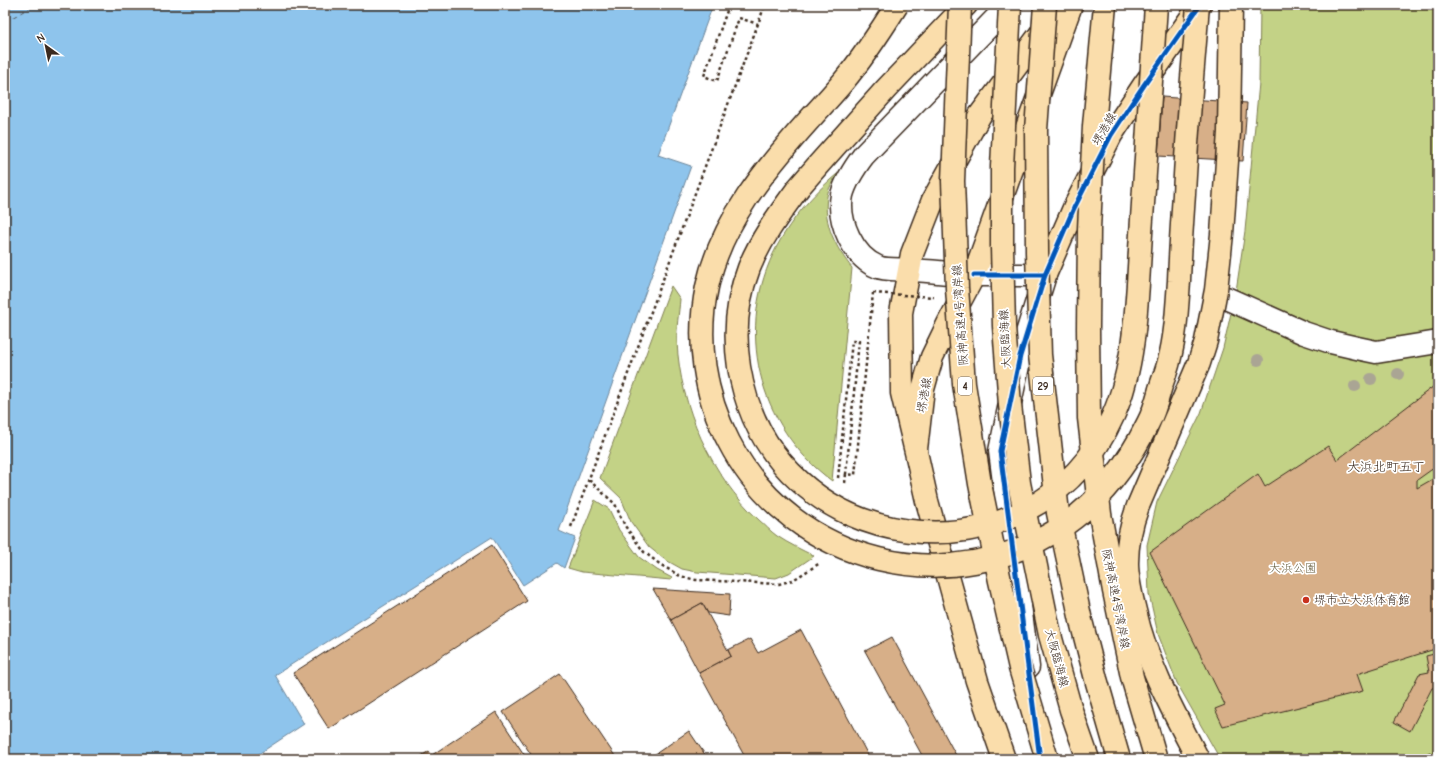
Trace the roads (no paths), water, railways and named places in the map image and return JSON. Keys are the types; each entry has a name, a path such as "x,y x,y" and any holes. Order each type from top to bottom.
{"main road":[{"path":"897,5 872,46 841,85 780,154 752,192 728,230 716,257 708,285 703,314 702,343 705,372 711,401 721,428 735,454 751,478 771,500 793,519 811,531 843,548 871,558 900,564 929,566 958,565 987,560 1042,539 1067,524 1090,505 1110,484 1127,460 1150,420 1170,359 1176,320 1187,132 1199,5"},
{"name":"阪神高速4号湾岸線","path":"960,5 953,182 957,288 964,384 980,484 1000,581 1020,668 1047,759"},
{"path":"966,5 886,89 799,187 774,222 755,253 739,306 736,342 745,396 769,445 792,474 819,497 851,515 886,527 922,533 958,531 994,523 1028,509 1058,488 1072,476 1095,448 1113,416 1125,381 1136,308 1156,5"},
{"name":"大阪臨海線","path":"1010,5 1002,167 1002,247 1004,326 1010,405 1019,483 1050,636 1071,710 1088,759"},
{"name":"29","path":"1045,5 1036,130 1040,354 1058,513 1083,629 1119,759"},
{"path":"1004,759 977,681 928,501 902,393 901,313 912,254 933,200 980,115 1062,5"},
{"name":"堺港線","path":"916,452 923,388 932,357 974,274 1071,5"},
{"name":"阪神高速4号湾岸線","path":"1105,5 1094,126 1089,229 1089,418 1100,514 1114,590 1132,678 1156,759"},
{"name":"堺港線","path":"1045,275 1074,208 1111,135 1199,5"},
{"path":"1198,759 1160,686 1146,651 1130,593 1128,578 1128,549 1131,527 1138,506 1199,363 1206,341 1216,290 1222,234 1229,132 1231,5"}],"street":[{"path":"1010,5 864,155 854,168 846,183 842,196 842,214 844,228 851,242 863,257 878,267 974,274 1045,275 1020,356 1000,451 1040,759"},
{"path":"1226,298 1280,323 1331,342 1376,352 1438,342"}],"water":[{"path":"5,5 713,5 658,155 691,166 559,531 575,538 564,568 557,563 523,585 492,537 275,675 304,724 251,759 5,759"}],"place":[{"name":"堺市立大浜体育館","path":"1306,600"}],"district":[{"name":"大浜北町五丁","path":"1386,466"}],"park label":[{"name":"大浜公園","path":"1293,568"}]}
